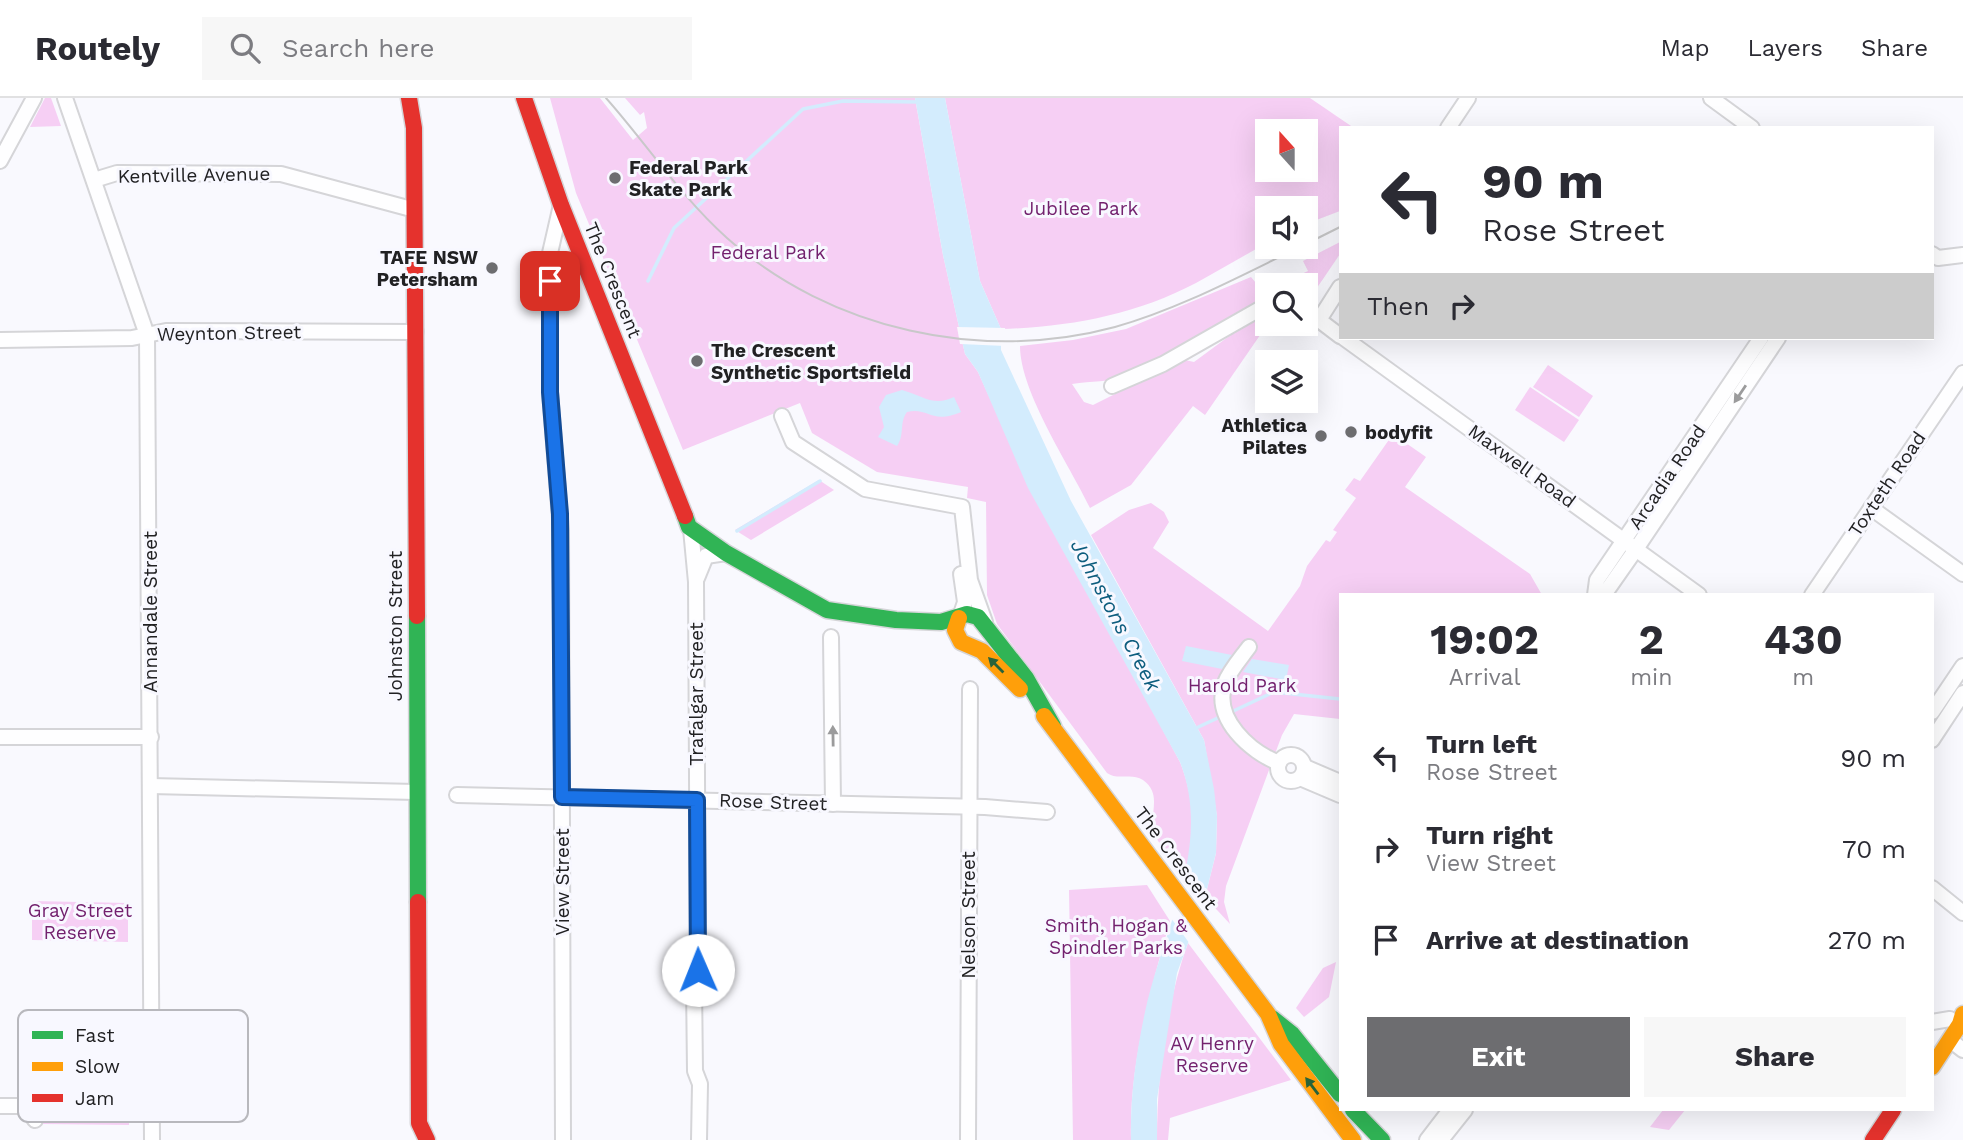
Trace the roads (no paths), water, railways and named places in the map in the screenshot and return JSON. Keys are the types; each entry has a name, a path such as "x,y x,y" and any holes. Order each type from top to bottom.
{"main road":[{"name":"Johnston Street","path":"409,98 414,128 415,210 419,1123 427,1140"},
{"name":"Johnston Street","path":"414,128 421,98"},
{"name":"The Crescent","path":"524,98 561,205 671,474 682,515 691,529 726,553 827,610 896,620 940,622 960,618"},
{"name":"The Crescent","path":"671,474 701,524 746,562"},
{"path":"975,615 986,625 983,641 968,646 956,632 960,618 975,615"},
{"name":"The Crescent","path":"896,620 938,632 980,650 999,666 1053,726 1268,1014 1292,1034 1339,1093"},
{"name":"The Crescent","path":"986,625 1027,678 1053,726"},
{"name":"The Crescent","path":"1268,1014 1281,1044 1353,1140"},
{"path":"1934,1065 1957,1045 1959,1015"},
{"path":"1934,1046 1959,1015"},
{"path":"1354,1111 1382,1140"},
{"path":"1873,1140 1893,1112"},
{"name":"Johnston Street","path":"411,1140 419,1123"}],"street":[{"path":"0,161 34,98"},
{"name":"Annandale Street","path":"65,98 147,335 152,1010"},
{"path":"1449,126 1468,98"},
{"path":"1710,98 1749,126"},
{"name":"Kentville Avenue","path":"94,180 117,173 281,174 415,210"},
{"name":"View Street","path":"561,205 551,245 550,392 561,531 562,1140"},
{"path":"1934,255 1938,258 1963,255"},
{"name":"Maxwell Road","path":"1339,289 1319,320 1339,335"},
{"path":"1112,386 1163,365 1255,312"},
{"name":"Weynton Street","path":"0,340 147,335 179,331 416,332"},
{"name":"Maxwell Road","path":"1346,340 1696,593"},
{"name":"Arcadia Road","path":"1751,365 1760,340"},
{"name":"Arcadia Road","path":"1598,593 1597,580 1630,545 1751,365 1777,340"},
{"name":"Toxteth Road","path":"1813,593 1963,373"},
{"path":"782,416 793,442 865,489 962,507 971,583 986,625"},
{"path":"1871,508 1963,573"},
{"name":"Trafalgar Street","path":"691,529 695,582 698,970 694,984 695,1071 700,1084 699,1140"},
{"path":"960,618 965,602 961,572 967,549"},
{"path":"695,582 706,556 726,553"},
{"path":"831,637 833,804"},
{"path":"1250,646 1226,682 1227,713 1250,748 1279,763"},
{"path":"1934,709 1963,666"},
{"name":"Nelson Street","path":"968,1140 970,689"},
{"path":"1934,737 1963,693"},
{"path":"0,737 151,737"},
{"path":"1279,763 1292,755 1300,758 1302,773"},
{"path":"1279,763 1278,771 1284,779 1292,781 1302,773"},
{"path":"1302,773 1339,782"},
{"path":"1302,773 1339,794"},
{"path":"151,786 416,792"},
{"name":"Rose Street","path":"457,795 968,807 1047,812"},
{"path":"1934,890 1963,913"},
{"path":"1934,1021 1959,1015"},
{"path":"0,1106 18,1106"},
{"path":"1427,1140 1458,1113"},
{"path":"1441,1140 1458,1113"},
{"path":"1452,1140 1458,1113"},
{"name":"Annandale Street","path":"152,1122 152,1140"}],"water":[{"name":"Johnstons Creek","path":"915,98 945,98 980,281 1001,329 1001,350 1071,501 1204,740 1217,816 1216,853 1205,897 1177,973 1157,1099 1157,1140 1131,1140 1133,1092 1145,1012 1182,887 1188,856 1191,825 1189,793 1180,762 1028,488 978,372 965,354 943,255"},
{"path":"902,390 934,401 954,397 961,412 943,417 907,412 897,446 878,437 884,427 879,407 886,395"},
{"path":"1186,646 1232,655 1222,669 1182,661"},
{"path":"1252,659 1289,665 1286,680 1243,672"}],"waterway":[{"path":"648,281 674,228 803,109 843,101 919,102"},
{"path":"737,531 820,481"},
{"path":"1229,713 1274,692 1339,699"},
{"path":"1194,729 1222,716"}],"tram line":[{"path":"606,98 710,222 768,270 812,296 860,316 910,330 961,339 1013,341 1064,337 1139,320 1275,259"},
{"path":"1318,238 1339,228"}],"place":[{"name":"Federal Park Skate Park","path":"615,178"},
{"name":"TAFE NSW Petersham","path":"492,268"},
{"name":"The Crescent Synthetic Sportsfield","path":"697,361"},
{"name":"bodyfit","path":"1351,432"},
{"name":"Athletica Pilates","path":"1321,436"}],"park label":[{"name":"Jubilee Park","path":"1081,208"},
{"name":"Federal Park","path":"768,252"},
{"name":"Harold Park","path":"1242,685"},
{"name":"Gray Street Reserve","path":"80,921"},
{"name":"Smith, Hogan & Spindler Parks","path":"1116,936"},
{"name":"AV Henry Reserve","path":"1212,1054"}]}
